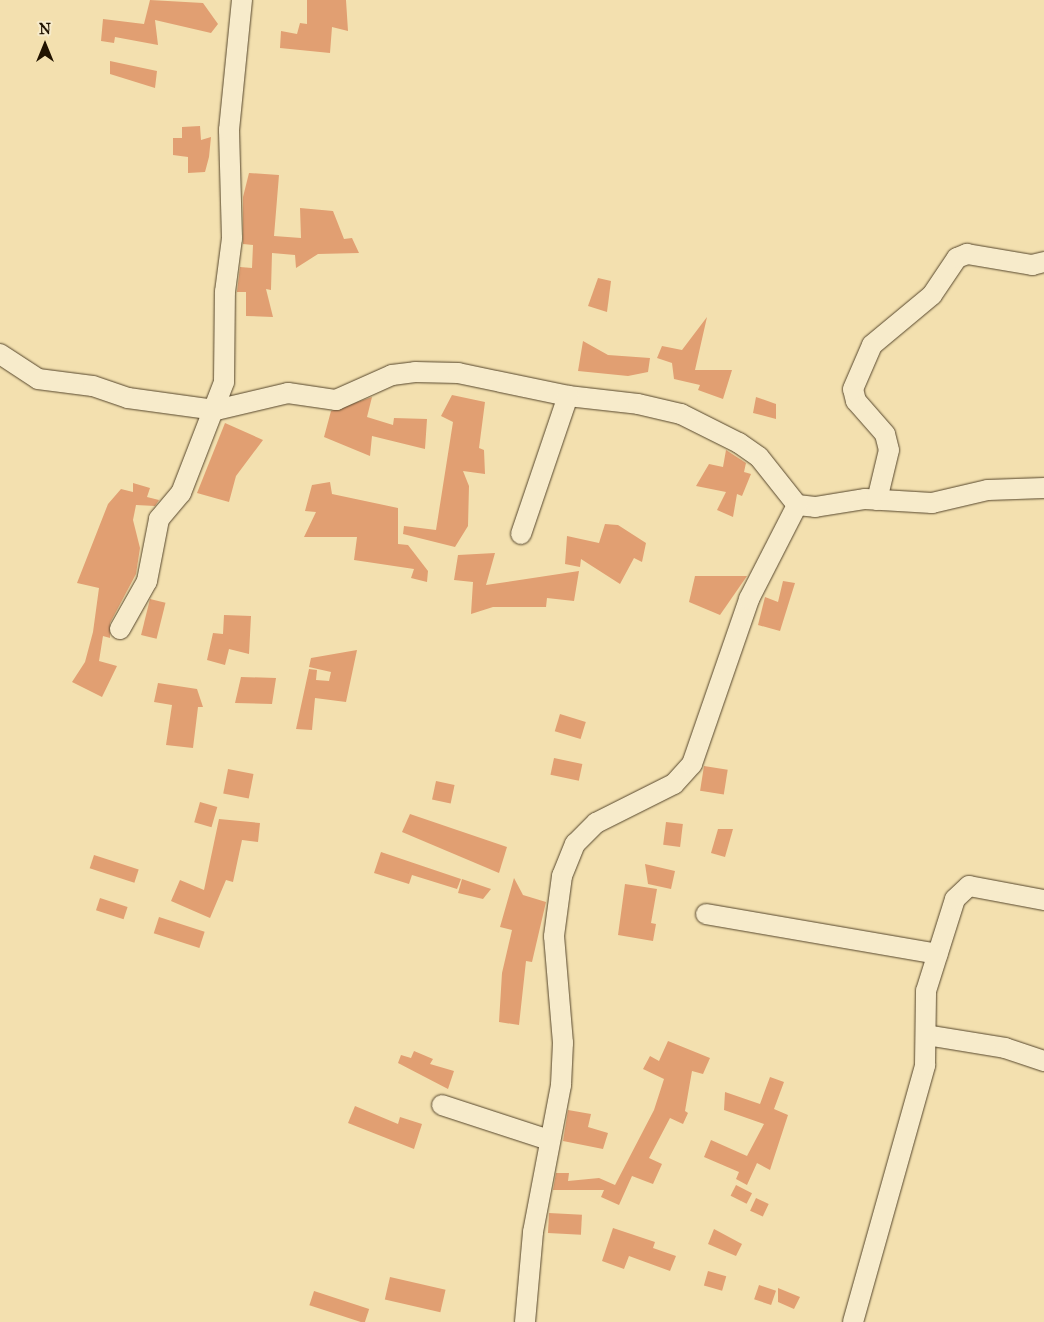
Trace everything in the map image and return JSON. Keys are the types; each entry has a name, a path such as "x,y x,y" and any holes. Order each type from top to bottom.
{"street":[{"path":"120,629 147,581 159,519 180,493 216,410 227,354 225,292 232,238 229,130 242,0"},
{"path":"877,500 890,450 885,434 856,400 853,389 872,345 932,295 957,258 967,254 1032,265 1044,262"},
{"path":"0,354 38,379 92,386 128,398 216,410 288,393 336,400 402,372 458,373 568,396 638,404 703,423 759,457 797,505 816,507 877,500 932,503 988,490 1044,488"},
{"path":"521,534 568,396"},
{"path":"525,1322 533,1232 548,1140 561,1086 563,1043 554,936 565,868 575,844 596,823 674,784 692,764 749,599 797,505"},
{"path":"853,1322 901,1159 925,1065 926,991 955,899 969,886 1044,900"},
{"path":"706,914 938,954"},
{"path":"926,1035 1005,1048 1044,1061"},
{"path":"442,1105 548,1140"}],"building":[{"path":"150,0 203,3 218,24 211,33 155,20 158,45 115,37 114,43 101,41 103,19 144,24"},
{"path":"307,0 346,0 348,31 332,27 330,53 280,48 281,31 297,34 300,23 307,24"},
{"path":"110,61 157,71 155,88 110,74"},
{"path":"200,126 201,140 211,137 209,157 205,172 188,173 188,157 173,155 173,138 182,138 182,127"},
{"path":"249,173 279,175 274,236 301,238 300,208 333,211 344,239 352,238 359,253 318,254 296,268 295,255 272,253 271,290 266,289 273,317 246,316 246,292 237,292 240,267 252,268 253,245 243,244 243,197"},
{"path":"598,278 611,281 607,312 588,306"},
{"path":"707,317 695,370 732,370 723,399 698,390 700,385 674,379 672,363 657,358 662,346 682,350"},
{"path":"583,341 608,355 650,358 648,372 628,376 578,371"},
{"path":"452,395 485,402 479,448 484,450 485,474 463,471 469,486 468,526 455,547 403,534 404,526 436,530 453,422 441,416"},
{"path":"372,397 367,417 393,425 394,418 427,419 425,449 372,436 370,456 324,437 331,411"},
{"path":"756,397 776,404 776,419 753,413"},
{"path":"225,423 263,440 236,476 229,502 197,493"},
{"path":"726,450 746,463 744,472 751,474 742,496 737,494 733,517 717,510 726,492 696,486 709,464 723,467"},
{"path":"330,482 332,494 398,508 398,544 408,545 428,571 427,582 411,578 414,569 354,560 357,537 304,537 316,512 305,511 312,485"},
{"path":"133,483 150,488 147,497 159,500 155,506 136,505 133,520 140,548 136,574 110,623 110,638 103,636 99,661 117,666 102,697 72,682 85,662 93,632 99,588 77,583 108,504 121,489 133,492"},
{"path":"605,524 618,525 646,543 642,562 634,558 620,584 581,559 580,567 565,564 567,536 599,543"},
{"path":"495,553 486,585 579,571 574,601 547,598 546,607 493,607 471,614 473,582 454,580 458,555"},
{"path":"695,576 747,576 720,615 689,602"},
{"path":"783,581 795,583 780,631 758,625 765,597 778,602"},
{"path":"150,599 166,603 157,639 141,635"},
{"path":"224,615 251,616 249,654 229,649 225,665 207,660 213,633 223,634"},
{"path":"357,650 346,702 315,698 312,730 296,729 309,669 317,670 316,680 329,681 331,672 309,667 311,658"},
{"path":"241,677 276,678 272,704 235,703"},
{"path":"158,683 197,689 203,707 198,707 193,748 166,745 172,705 154,702"},
{"path":"560,714 586,722 581,739 555,731"},
{"path":"554,758 582,764 579,781 550,775"},
{"path":"704,766 728,770 724,794 700,791"},
{"path":"228,769 254,774 249,799 223,794"},
{"path":"436,781 455,785 451,804 432,800"},
{"path":"200,802 217,807 212,827 194,822"},
{"path":"410,814 507,847 499,873 402,832"},
{"path":"219,819 260,823 258,842 242,840 233,882 226,880 210,918 171,901 180,880 204,890"},
{"path":"666,822 683,824 680,847 663,845"},
{"path":"718,829 733,829 725,857 711,853"},
{"path":"381,852 461,879 457,889 412,875 409,884 374,873"},
{"path":"94,855 139,870 134,883 90,868"},
{"path":"645,864 675,871 671,889 648,884"},
{"path":"514,878 523,895 546,902 532,962 526,961 519,1025 499,1022 502,973 512,930 500,927"},
{"path":"462,879 491,889 483,899 458,893"},
{"path":"625,884 657,889 651,923 656,924 653,941 618,935"},
{"path":"100,898 128,907 124,919 96,910"},
{"path":"159,917 205,932 199,948 154,933"},
{"path":"668,1041 710,1058 703,1074 692,1071 685,1111 688,1113 683,1124 670,1118 649,1158 662,1164 653,1184 632,1176 619,1205 601,1197 604,1190 553,1190 556,1173 569,1173 568,1181 599,1178 615,1185 654,1110 664,1079 643,1069 650,1056 659,1061"},
{"path":"414,1051 433,1059 430,1064 454,1071 448,1089 398,1063 401,1055 411,1058"},
{"path":"770,1077 784,1082 774,1109 788,1115 770,1170 757,1163 747,1185 736,1179 739,1172 704,1157 711,1140 747,1156 764,1124 724,1110 725,1092 760,1104"},
{"path":"355,1106 398,1124 400,1117 422,1124 414,1149 348,1123"},
{"path":"568,1110 591,1114 588,1127 608,1133 603,1149 563,1141"},
{"path":"736,1185 752,1193 747,1204 731,1196"},
{"path":"756,1198 769,1204 763,1217 750,1211"},
{"path":"549,1213 582,1215 581,1235 548,1233"},
{"path":"613,1228 655,1242 653,1248 676,1256 670,1271 629,1256 624,1269 602,1261"},
{"path":"714,1229 742,1244 736,1256 708,1244"},
{"path":"708,1271 726,1276 722,1291 704,1285"},
{"path":"390,1277 446,1290 440,1312 385,1299"},
{"path":"759,1285 776,1291 771,1305 754,1299"},
{"path":"778,1288 800,1297 794,1309 778,1302"},
{"path":"314,1291 369,1309 365,1322 361,1322 309,1305"}]}
